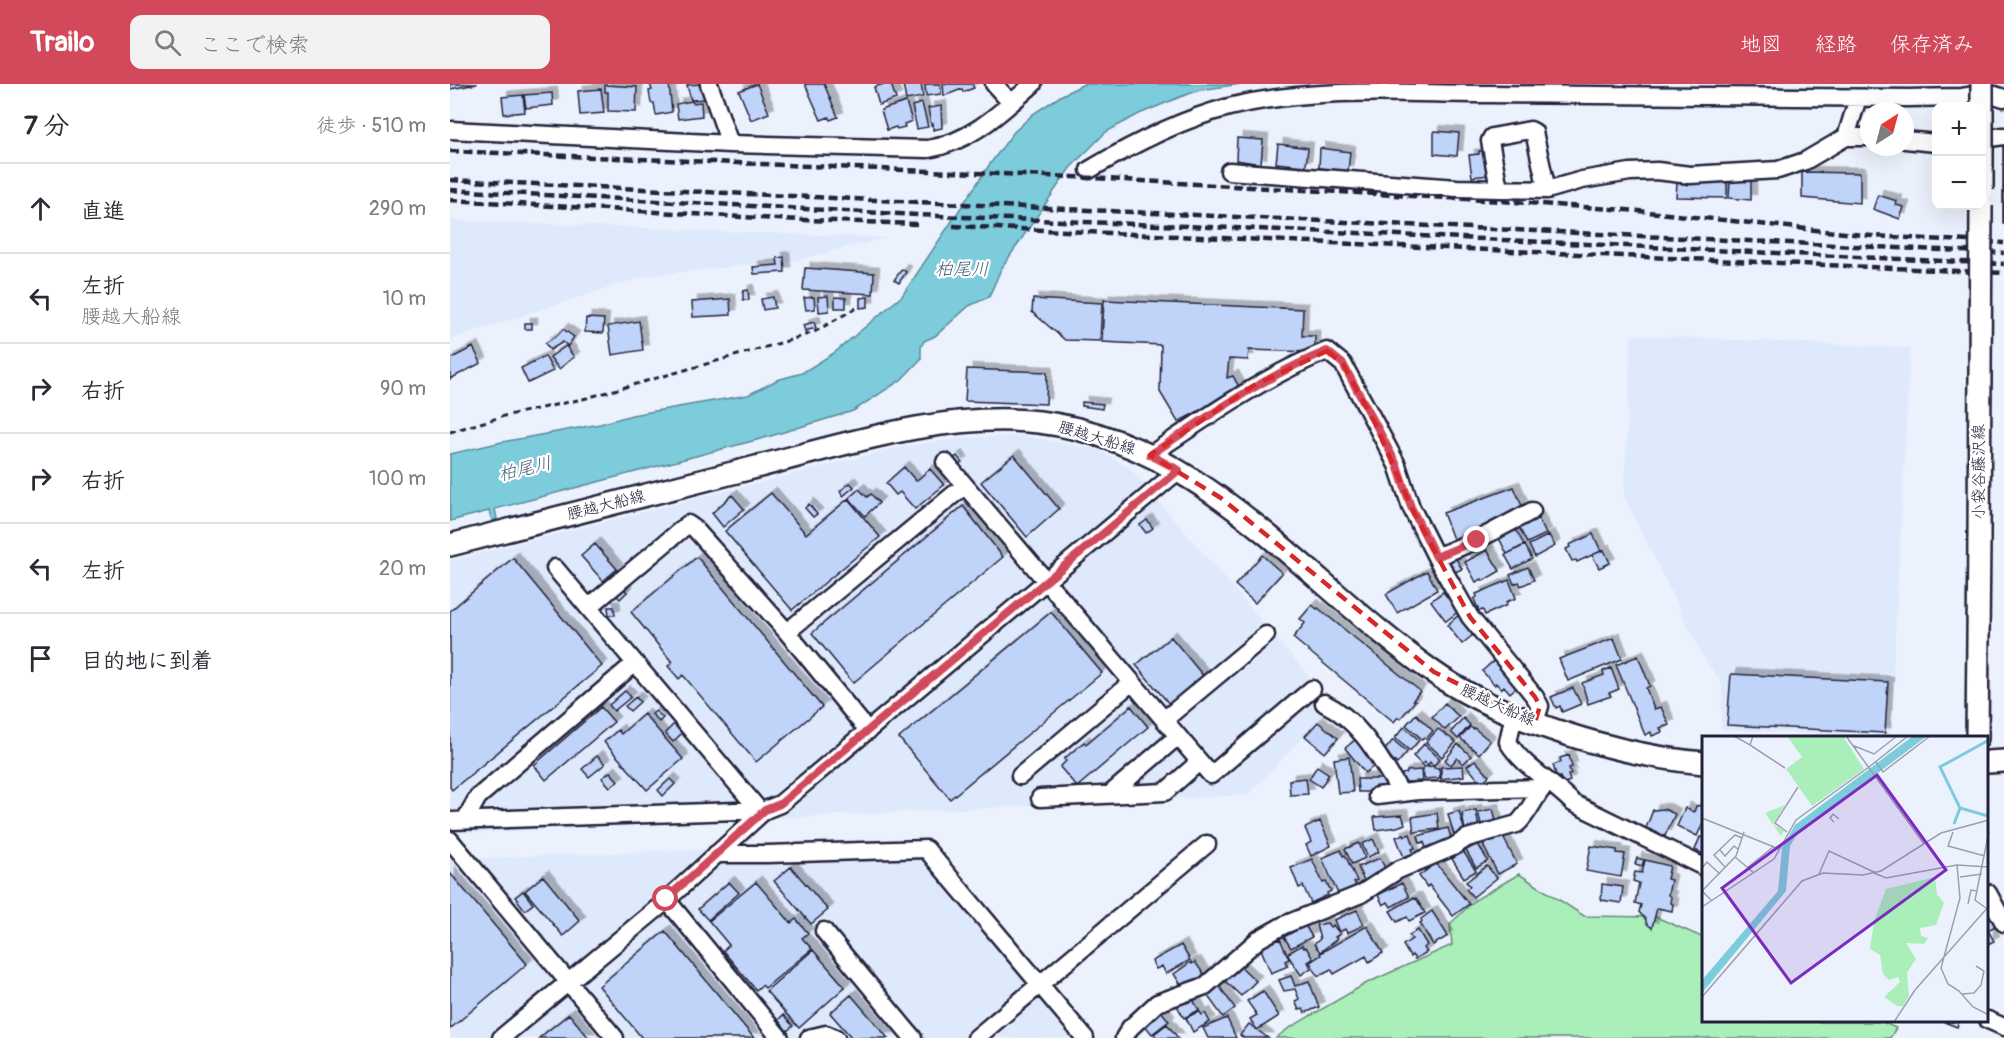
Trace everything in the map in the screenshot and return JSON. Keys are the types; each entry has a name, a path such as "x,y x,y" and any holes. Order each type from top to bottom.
{"main road":[{"path":"1982,84 1982,156"},
{"name":"小袋谷藤沢線","path":"1977,736 1981,210"},
{"name":"腰越大船線","path":"450,545 849,442 960,421 1005,419 1042,422 1082,430 1120,442 1179,470 1221,498 1383,633 1434,672 1470,694 1535,722 1634,752 1702,763"},
{"path":"1989,762 2004,761"}],"street":[{"path":"710,84 730,144"},
{"path":"994,84 1011,103"},
{"path":"450,130 730,144 928,149 958,142 987,123 1033,84"},
{"path":"1089,170 1144,141 1204,115 1230,107 1322,93 1858,98 1958,102 1988,93 2004,98"},
{"path":"1846,137 1858,98"},
{"path":"1499,189 1490,141 1492,138 1530,130 1534,132 1547,190"},
{"path":"1986,138 2004,136"},
{"path":"1230,171 1499,189 1547,190 1582,180 1630,172 1657,171 1690,175 1778,170 1805,161 1846,137 1860,137"},
{"path":"1914,142 1932,143"},
{"path":"1150,455 1253,386 1299,362 1327,351 1343,364 1392,455 1411,507 1436,557 1470,616 1535,697 1540,706 1535,722"},
{"path":"945,462 1211,775 1312,689"},
{"path":"458,821 762,810 780,804 1179,470"},
{"path":"787,632 964,486"},
{"path":"1436,557 1477,540 1532,511"},
{"path":"589,607 688,524 787,632 868,731"},
{"path":"555,568 762,810"},
{"path":"1164,720 1266,635"},
{"path":"458,821 477,797 635,663"},
{"path":"1020,776 1132,682"},
{"path":"1324,703 1337,709 1367,739 1401,793"},
{"path":"1514,714 1508,742 1515,753 1545,785"},
{"path":"1109,795 1178,736"},
{"path":"1040,798 1165,792 1200,762"},
{"path":"1124,1038 1130,1028 1157,1003 1206,986 1259,939 1284,925 1361,894 1398,870 1453,847 1467,838 1516,824 1523,819 1545,785"},
{"path":"1377,796 1418,790 1545,785 1558,787 1573,803 1702,866"},
{"path":"501,1038 666,899 762,810"},
{"path":"450,840 615,1038"},
{"path":"976,1038 1207,844"},
{"path":"716,854 926,849 1084,1038"},
{"path":"1989,895 2004,923"},
{"path":"666,899 780,1038"},
{"path":"824,931 913,1038"},
{"path":"1989,1020 2004,1027"},
{"path":"809,1038 825,1034 836,1038"}],"path":[{"path":"450,432 504,416 583,399 787,341 814,332 858,307"}],"highlighted area":[{"path":"1327,351 1343,364 1376,425 1411,507 1470,617 1535,697 1540,706 1535,722 1434,672 1221,498 1150,455 1253,386"}],"shaded area":[{"path":"450,220 886,238 797,260 646,276 450,339"},
{"path":"1631,335 1910,348 1890,736 1721,729 1722,684 1702,655 1624,497"},
{"path":"1024,436 1097,449 1130,468 1334,705 1248,795 450,834 450,561 900,447 961,438"},
{"path":"784,846 798,863 927,859 1073,1038 450,1038 450,859"}],"green space":[{"path":"1519,874 1584,916 1656,917 1702,937 1702,1023 1884,1023 1896,1028 1890,1038 1276,1038 1367,983 1452,945 1450,924 1475,900"}],"water":[{"name":"柏尾川","path":"1084,84 1241,84 1200,90 1180,97 1139,114 1106,132 1070,168 1001,269 989,297 969,306 935,336 924,341 921,347 921,359 901,380 853,411 764,438 495,509 497,519 492,521 489,511 450,521 450,454 600,424 632,415 748,395 777,380 802,373 834,353 902,296 1013,133 1033,114"}],"building":[{"path":"450,84 477,84 450,89"},
{"path":"650,84 669,84 672,112 656,115 654,103 651,103"},
{"path":"701,84 705,99 691,100 687,85"},
{"path":"757,84 769,113 751,120 739,91"},
{"path":"805,84 824,84 838,117 821,120"},
{"path":"891,84 896,99 879,105 874,87"},
{"path":"903,84 921,84 923,97 906,100"},
{"path":"925,84 940,84 941,94 926,96"},
{"path":"943,84 972,84 974,88 963,92 962,89 944,96"},
{"path":"605,85 637,87 636,112 608,111 608,92 605,92"},
{"path":"601,89 604,113 580,115 578,91"},
{"path":"552,93 553,105 526,108 524,95"},
{"path":"523,95 525,112 504,114 502,97"},
{"path":"692,101 693,103 701,102 702,116 678,119 676,104"},
{"path":"906,102 912,121 904,124 905,127 887,130 881,110"},
{"path":"922,103 928,127 917,129 912,106"},
{"path":"941,106 942,128 933,130 928,108"},
{"path":"1434,131 1459,133 1457,156 1434,154"},
{"path":"1237,138 1263,140 1261,164 1236,160"},
{"path":"1278,144 1308,148 1306,166 1276,163"},
{"path":"2004,144 2004,224 2003,224"},
{"path":"1320,148 1350,152 1348,171 1319,168"},
{"path":"1479,151 1486,151 1489,175 1472,177 1469,155 1479,154"},
{"path":"1802,172 1860,173 1860,203 1802,198"},
{"path":"1736,177 1751,178 1751,200 1729,198 1730,180 1736,181"},
{"path":"1677,182 1727,182 1727,198 1676,197"},
{"path":"1878,195 1897,201 1896,205 1904,207 1900,219 1873,209"},
{"path":"784,257 785,272 754,274 753,267 778,265 777,258"},
{"path":"805,268 874,273 873,294 803,290"},
{"path":"902,269 906,272 899,283 894,280"},
{"path":"748,290 749,300 743,300 743,291"},
{"path":"828,296 829,311 819,312 818,297"},
{"path":"773,297 775,308 763,310 761,299"},
{"path":"814,297 815,309 806,310 804,298"},
{"path":"835,297 846,298 846,308 835,308"},
{"path":"868,297 868,307 860,308 860,298"},
{"path":"730,299 731,315 693,317 692,302"},
{"path":"1033,299 1102,303 1100,341 1065,340 1032,312"},
{"path":"1104,300 1303,309 1302,336 1315,336 1315,352 1249,350 1248,360 1229,359 1227,378 1233,376 1240,389 1178,422 1160,392 1161,345 1102,342"},
{"path":"586,318 604,319 603,333 585,332"},
{"path":"639,321 643,350 612,355 608,326"},
{"path":"814,322 816,328 805,331 803,325"},
{"path":"525,323 532,323 532,329 525,329"},
{"path":"563,329 574,337 568,346 563,342 550,350 545,343"},
{"path":"566,346 574,357 559,369 550,357"},
{"path":"473,347 481,363 450,379 450,359"},
{"path":"545,356 553,371 528,383 521,368"},
{"path":"967,369 1047,372 1046,404 965,401"},
{"path":"1082,402 1103,404 1102,409 1082,406"},
{"path":"1014,455 1059,509 1027,537 981,482"},
{"path":"957,456 962,462 958,465 953,459"},
{"path":"904,467 916,481 930,469 944,485 915,509 900,492 896,495 886,483"},
{"path":"850,483 854,487 843,496 840,491"},
{"path":"1514,487 1522,506 1478,530 1453,539 1443,513"},
{"path":"859,489 867,497 871,494 879,503 865,516 849,498"},
{"path":"771,493 806,534 848,499 880,537 792,610 725,531"},
{"path":"732,495 744,509 723,527 712,513"},
{"path":"809,504 817,514 813,517 805,508"},
{"path":"963,506 1003,557 853,683 812,633"},
{"path":"1538,518 1546,534 1527,543 1519,527"},
{"path":"1147,520 1153,528 1146,533 1140,525"},
{"path":"1516,530 1524,545 1507,554 1499,538"},
{"path":"1593,534 1601,551 1577,562 1572,561 1566,549 1570,547 1569,545"},
{"path":"1549,535 1555,546 1535,557 1529,545"},
{"path":"595,544 617,569 603,581 581,556"},
{"path":"1525,545 1532,559 1513,569 1505,555"},
{"path":"1487,550 1500,571 1483,581 1482,579 1476,582 1465,562"},
{"path":"1604,550 1610,563 1599,568 1592,555"},
{"path":"1262,555 1282,573 1255,603 1235,585"},
{"path":"697,557 822,707 756,762 683,675 679,679 668,666 672,662 631,612"},
{"path":"1455,557 1462,569 1453,573 1447,561"},
{"path":"513,558 602,666 452,790 450,787 450,611"},
{"path":"1528,567 1534,580 1521,586 1519,582 1514,584 1510,575"},
{"path":"1427,571 1437,590 1397,613 1386,594"},
{"path":"1509,580 1516,598 1506,602 1507,605 1485,615 1483,610 1479,611 1474,599 1477,597 1476,594"},
{"path":"623,588 627,592 620,599 616,595"},
{"path":"1443,592 1459,611 1446,621 1431,601"},
{"path":"1312,605 1420,691 1400,719 1398,717 1394,722 1293,638 1305,623 1300,619"},
{"path":"608,607 614,607 615,615 609,615"},
{"path":"1051,612 1102,673 950,799 899,738"},
{"path":"1459,615 1474,634 1462,644 1447,625"},
{"path":"1171,637 1205,678 1171,706 1136,665"},
{"path":"1614,638 1622,659 1568,681 1559,659"},
{"path":"1638,656 1650,686 1646,688 1654,709 1661,707 1669,725 1660,728 1662,732 1652,736 1651,732 1645,735 1616,665"},
{"path":"1496,659 1519,685 1510,693 1504,686 1501,689 1496,683 1495,685 1482,671"},
{"path":"1611,668 1619,689 1609,693 1611,696 1588,704 1582,683 1604,675 1603,671"},
{"path":"1731,674 1888,682 1885,733 1727,725"},
{"path":"1573,688 1581,704 1562,712 1560,706 1556,708 1551,697"},
{"path":"625,691 631,697 614,711 609,705"},
{"path":"636,697 640,702 630,711 625,706"},
{"path":"1445,703 1459,717 1445,730 1432,717"},
{"path":"1131,706 1148,727 1077,787 1060,767 1066,761 1064,759 1084,742 1086,744"},
{"path":"601,707 614,722 546,780 534,765"},
{"path":"656,711 663,718 659,722 652,714"},
{"path":"644,714 683,759 647,790 604,742 618,730 621,734"},
{"path":"1416,714 1433,731 1426,739 1424,737 1422,739 1406,725"},
{"path":"1463,718 1470,725 1458,739 1451,732"},
{"path":"1318,722 1338,738 1325,753 1305,736"},
{"path":"674,724 682,733 673,742 665,733"},
{"path":"1404,727 1419,740 1410,751 1395,738"},
{"path":"1470,727 1490,741 1479,754 1460,738"},
{"path":"1438,729 1456,742 1442,757 1426,742"},
{"path":"1359,737 1379,762 1365,773 1345,748"},
{"path":"1393,740 1407,752 1397,764 1384,751"},
{"path":"1424,744 1440,759 1434,765 1430,762 1428,765 1425,762 1422,765 1413,756"},
{"path":"1458,744 1471,756 1463,764 1457,758 1451,765 1445,760"},
{"path":"1569,755 1572,767 1569,768 1571,774 1568,775 1570,781 1562,784 1560,777 1557,778 1553,765 1561,762 1560,758"},
{"path":"597,756 605,764 589,777 582,769"},
{"path":"1349,757 1353,792 1338,793 1334,759"},
{"path":"1475,760 1489,776 1481,783 1467,766"},
{"path":"1317,766 1329,774 1321,787 1309,779"},
{"path":"1434,766 1434,768 1439,768 1440,778 1424,779 1423,767"},
{"path":"1463,766 1464,776 1441,779 1441,767"},
{"path":"1421,770 1422,782 1402,782 1402,774 1407,771"},
{"path":"610,772 618,781 610,787 602,778"},
{"path":"1306,778 1308,794 1290,795 1289,780"},
{"path":"670,779 675,784 663,796 658,790"},
{"path":"1357,779 1388,779 1388,792 1358,792"},
{"path":"1702,805 1702,825 1697,836 1677,826 1685,808 1694,812 1696,806"},
{"path":"1493,809 1497,824 1482,828 1478,812"},
{"path":"1664,809 1675,814 1665,836 1646,828 1653,810"},
{"path":"1476,810 1479,829 1465,831 1462,813"},
{"path":"1459,811 1465,832 1454,835 1448,814"},
{"path":"1437,813 1439,829 1414,832 1412,817"},
{"path":"1402,815 1405,824 1376,830 1374,817"},
{"path":"1320,821 1331,846 1311,856 1306,845 1311,842 1305,828"},
{"path":"1448,828 1452,841 1426,848 1424,842 1420,843 1418,836"},
{"path":"1404,834 1405,836 1410,834 1415,848 1412,849 1415,856 1405,860 1396,837"},
{"path":"1502,835 1517,864 1498,874 1483,845"},
{"path":"1700,837 1702,838 1702,854 1695,850"},
{"path":"1373,839 1379,852 1368,857 1362,844"},
{"path":"1359,843 1365,858 1352,864 1345,849"},
{"path":"1478,844 1488,861 1476,868 1466,850"},
{"path":"1591,846 1617,850 1617,853 1625,854 1621,877 1586,871"},
{"path":"1341,850 1357,881 1354,882 1357,888 1339,896 1322,858"},
{"path":"1463,851 1476,871 1464,878 1452,859"},
{"path":"1380,858 1387,872 1364,882 1358,867"},
{"path":"1637,858 1644,860 1642,866 1635,864"},
{"path":"1312,859 1323,883 1326,882 1331,891 1327,893 1328,895 1311,903 1303,886 1299,888 1291,868"},
{"path":"1645,860 1670,866 1667,879 1671,880 1668,895 1671,897 1670,903 1673,904 1672,911 1657,908 1652,928 1639,912 1641,905 1635,903 1639,883 1633,881 1635,872 1642,873"},
{"path":"1436,863 1469,904 1453,916 1419,876"},
{"path":"1487,866 1497,878 1473,897 1466,889 1470,886 1466,882"},
{"path":"791,867 828,910 811,924 774,881"},
{"path":"450,873 527,964 450,1029"},
{"path":"543,876 580,921 563,936 525,891"},
{"path":"729,882 739,893 708,920 698,909"},
{"path":"756,882 791,923 796,919 808,933 802,938 812,949 765,988 762,985 756,990 723,951 729,945 709,921"},
{"path":"1402,883 1409,897 1391,907 1388,902 1383,905 1378,895"},
{"path":"1602,884 1623,887 1621,903 1601,900"},
{"path":"523,891 533,904 525,910 515,897"},
{"path":"1416,898 1425,913 1409,921 1407,917 1397,922 1390,911"},
{"path":"1357,910 1364,925 1347,933 1345,929 1339,932 1334,920"},
{"path":"1432,911 1448,936 1433,945 1420,923 1421,919"},
{"path":"1993,917 1997,925 1989,929 1989,919"},
{"path":"1327,923 1330,927 1333,925 1340,934 1320,952 1314,944 1320,939 1316,925"},
{"path":"1305,925 1312,937 1291,948 1284,937"},
{"path":"1367,926 1383,953 1369,962 1366,956 1334,974 1331,969 1318,976 1310,962 1321,955 1320,953"},
{"path":"1418,930 1427,945 1424,948 1427,952 1415,959 1412,955 1410,957 1403,945 1412,939 1409,935"},
{"path":"665,931 754,1038 642,1038 599,986"},
{"path":"1989,932 1994,941 1989,944"},
{"path":"1280,939 1289,959 1285,961 1288,966 1271,973 1260,947"},
{"path":"1181,945 1190,960 1166,974 1162,966 1156,969 1152,961"},
{"path":"1302,945 1306,947 1313,959 1308,962 1311,968 1301,975 1287,954"},
{"path":"813,950 845,987 799,1028 766,991"},
{"path":"1191,962 1192,964 1195,962 1205,976 1184,990 1174,974"},
{"path":"1240,966 1256,981 1241,996 1225,981"},
{"path":"1291,976 1295,986 1309,981 1319,1007 1305,1013 1303,1009 1299,1010 1295,1001 1299,999 1295,989 1284,991 1279,980"},
{"path":"1219,986 1235,1008 1223,1017 1207,995"},
{"path":"1263,991 1279,1016 1257,1030 1250,1019 1257,1015 1247,1001"},
{"path":"851,995 888,1038 852,1038 830,1013"},
{"path":"1192,998 1199,1010 1184,1018 1176,1004"},
{"path":"1161,1011 1169,1021 1152,1034 1144,1024"},
{"path":"1199,1011 1202,1015 1205,1013 1210,1022 1193,1032 1186,1018"},
{"path":"569,1014 589,1038 539,1038"},
{"path":"783,1015 793,1026 787,1031 778,1020"},
{"path":"1227,1018 1236,1038 1208,1038 1203,1028"},
{"path":"1947,1023 1959,1023 1957,1027"},
{"path":"1167,1024 1178,1038 1157,1038 1154,1034"},
{"path":"1249,1024 1268,1038 1244,1038 1240,1035"}],"railway":[{"path":"450,151 1073,177 1500,201 1639,211 1872,236 2004,243"},
{"path":"450,180 2004,253"},
{"path":"450,190 938,216 1357,233 2004,264"},
{"path":"450,200 778,219 917,224"},
{"path":"953,226 2004,273"}],"route":[{"path":"666,899 765,810 780,804 1179,470 1150,455 1253,386 1299,362 1327,351 1343,364 1397,465 1411,507 1436,557 1477,540"}]}
